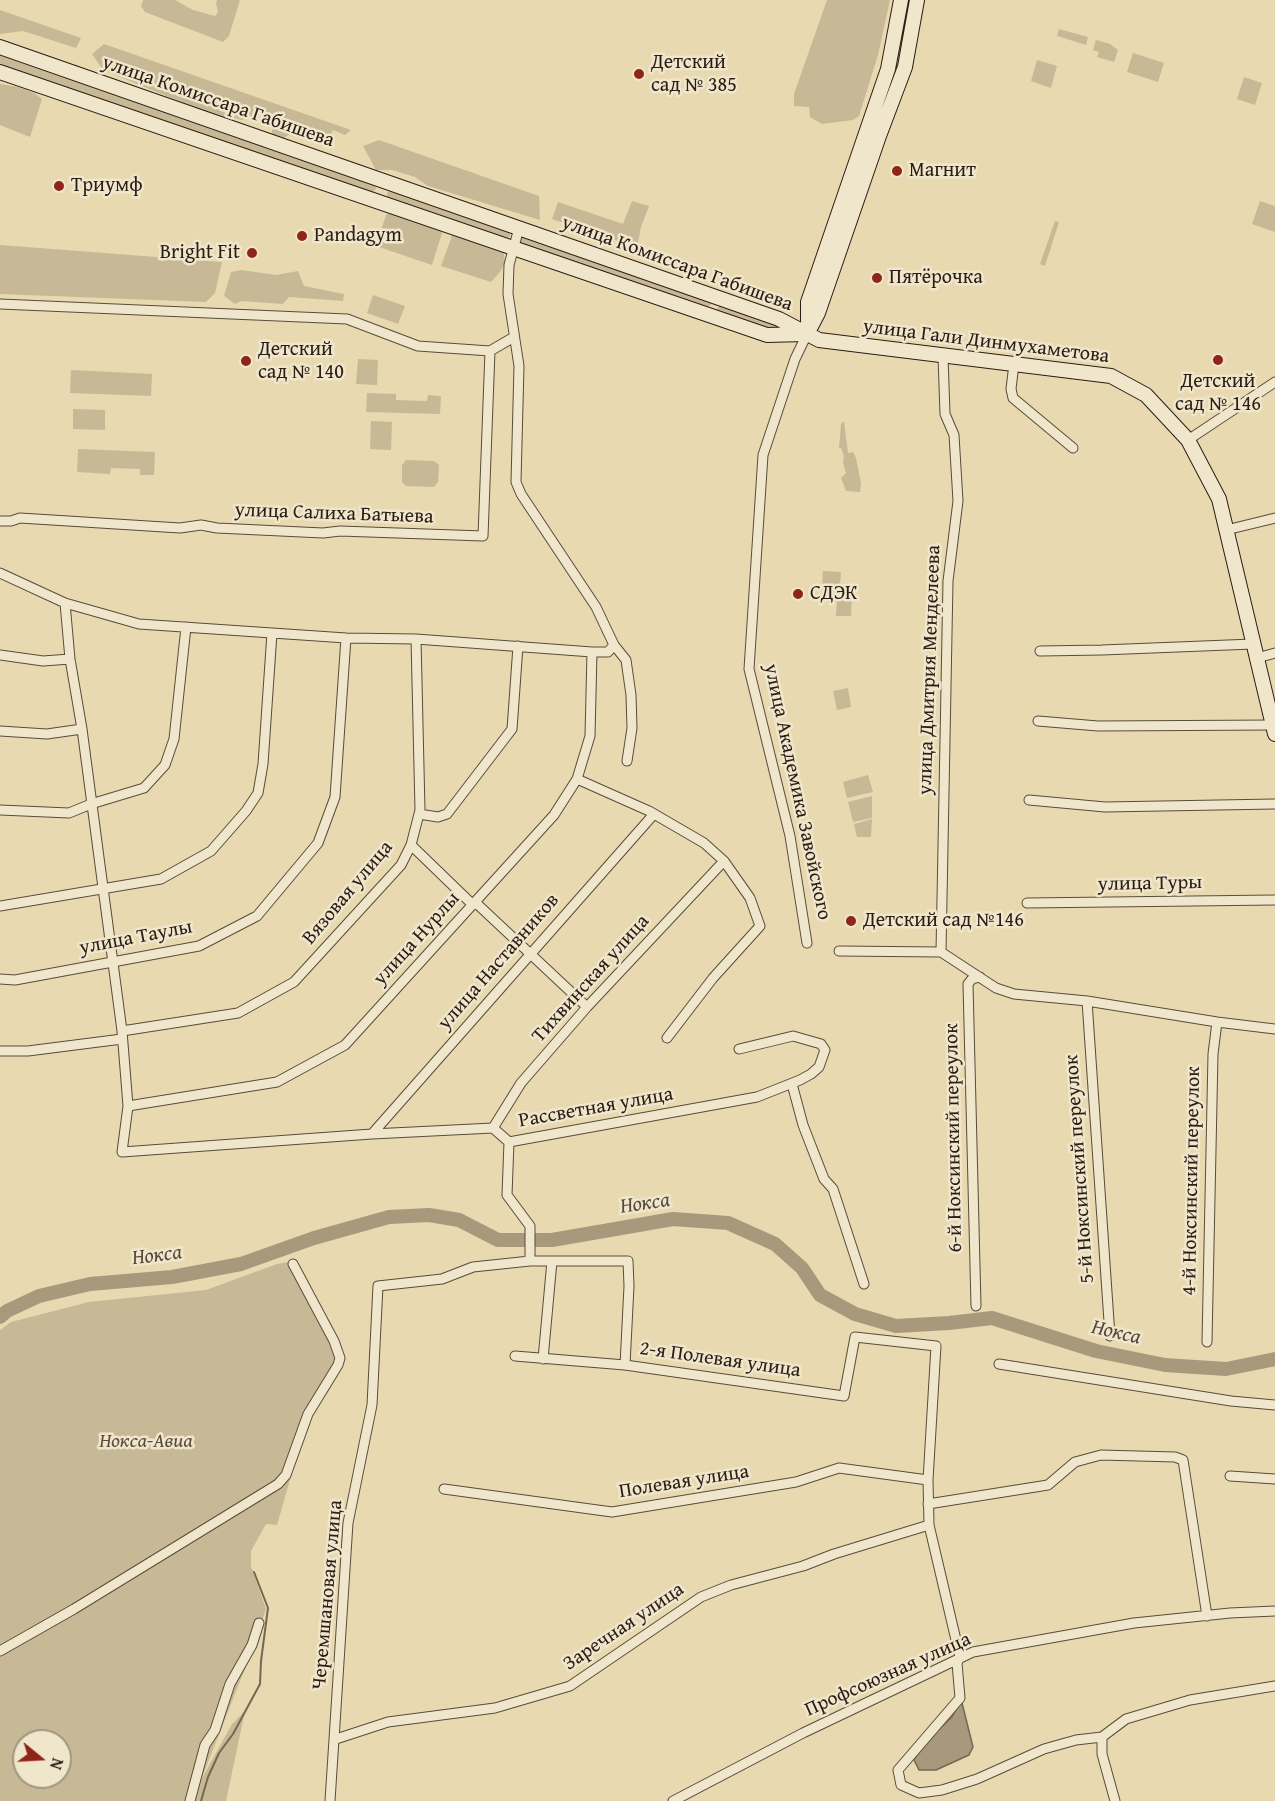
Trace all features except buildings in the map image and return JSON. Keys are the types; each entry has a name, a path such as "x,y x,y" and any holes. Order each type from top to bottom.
{"street":[{"name":"улица Академика Завойского","path":"807,943 790,836 749,669 763,455 795,359 818,313 868,147 888,69 901,0"},
{"name":"улица Академика Завойского","path":"868,147 905,67 917,0"},
{"name":"улица Комиссара Габишева","path":"0,47 779,319 807,334"},
{"name":"улица Комиссара Габишева","path":"0,72 767,335 807,334"},
{"path":"378,201 386,181"},
{"path":"519,228 508,265 508,294 519,366 516,482 518,489 596,607 614,645 626,660 631,695 632,728 627,761"},
{"path":"713,316 719,298"},
{"path":"0,304 347,319 418,346 490,351 514,337"},
{"name":"улица Гали Динмухаметова","path":"807,334 819,340 1111,375 1146,395 1188,440 1219,499 1274,730"},
{"name":"улица Салиха Батыева","path":"0,520 11,521 20,518 180,528 201,525 217,528 311,532 483,536 490,351"},
{"name":"улица Дмитрия Менделеева","path":"941,952 948,581 957,501 954,435 945,414 942,356"},
{"path":"1014,364 1011,389 1013,398 1073,448"},
{"path":"1188,440 1275,382"},
{"path":"1226,530 1275,518"},
{"path":"0,573 65,603 139,624 346,638 416,639 592,652 608,652 614,645"},
{"path":"65,603 70,659 82,729 113,961 128,1106"},
{"path":"0,810 69,813 144,788 165,765 174,739 186,627"},
{"path":"0,906 161,879 211,851 246,811 258,793 263,764 272,633"},
{"name":"улица Таулы","path":"0,980 15,980 199,946 257,916 318,843 335,797 346,638"},
{"name":"Вязовая улица","path":"0,1052 28,1051 238,1013 294,982 401,865 411,845 419,814 416,639"},
{"path":"419,814 438,817 447,814 512,729 518,646"},
{"path":"1040,651 1255,651 1275,653"},
{"name":"улица Нурлы","path":"128,1106 277,1082 345,1045 554,815 578,779 590,736 592,652"},
{"path":"0,655 43,661 70,659"},
{"path":"1038,721 1098,726 1274,730"},
{"path":"0,731 47,734 82,729"},
{"path":"578,779 654,814 704,843 724,861 750,898 760,926 713,978 667,1038"},
{"path":"1029,800 1105,807 1275,804"},
{"name":"улица Наставников","path":"372,1134 654,814"},
{"path":"411,845 531,953 587,1007"},
{"name":"Тихвинская улица","path":"493,1128 521,1083 587,1007 724,861"},
{"name":"улица Туры","path":"1026,903 1275,900"},
{"path":"839,951 941,952 996,988 1014,994 1087,1001 1275,1029"},
{"name":"6-й Ноксинский переулок","path":"976,1306 968,984 972,979 980,977"},
{"name":"5-й Ноксинский переулок","path":"1087,1001 1110,1336"},
{"name":"4-й Ноксинский переулок","path":"1206,1342 1213,1054 1218,1022"},
{"name":"Рассветная улица","path":"128,1106 122,1152 372,1134 493,1128 509,1142 757,1097 811,1074 819,1067 825,1050 820,1044 793,1036 739,1049"},
{"path":"792,1084 803,1125 824,1179 833,1189 864,1284"},
{"path":"509,1142 507,1195 530,1226 530,1261"},
{"name":"2-я Полевая улица","path":"378,1286 442,1279 473,1267 530,1261 628,1261 626,1365 844,1396 855,1337 936,1346 928,1480"},
{"path":"543,1359 552,1261"},
{"path":"0,1651 74,1609 278,1484 286,1475 308,1414 340,1358 334,1341 293,1264"},
{"name":"Черемшановая улица","path":"330,1801 336,1739 348,1523 372,1405 378,1286"},
{"path":"515,1356 626,1365"},
{"path":"999,1364 1219,1399 1275,1405"},
{"path":"928,1504 1048,1485 1075,1462 1101,1455 1175,1457 1183,1460 1207,1617"},
{"name":"Полевая улица","path":"444,1489 612,1512 796,1482 839,1468 928,1480"},
{"path":"1230,1476 1275,1479"},
{"path":"928,1480 929,1525 960,1657 957,1663 960,1698 898,1770 901,1785 919,1793 942,1790 977,1779 1044,1749 1076,1740 1102,1737 1126,1719 1190,1700 1275,1686"},
{"name":"Заречная улица","path":"336,1739 388,1722 495,1708 570,1686 701,1597 731,1585 803,1566 834,1554 929,1525"},
{"name":"Профсоюзная улица","path":"673,1801 803,1733 973,1652 1134,1623 1230,1613 1275,1611"},
{"path":"190,1801 205,1745 215,1730 231,1683 252,1645 259,1623"},
{"path":"1102,1737 1102,1754 1115,1801"}],"green space":[{"path":"143,0 175,0 193,10 215,16 218,12 217,0 240,0 229,36 223,42 145,12 141,6"},
{"path":"827,0 890,0 878,55 859,116 853,120 822,124 810,117 809,107 794,106 794,94"},
{"path":"0,10 81,38 76,48 23,31 0,34"},
{"path":"1059,29 1088,37 1086,45 1057,36"},
{"path":"1096,40 1110,44 1118,50 1114,62 1097,57 1099,52 1093,50"},
{"path":"104,44 351,130 345,135 333,130 329,138 297,129 281,140 271,135 276,116 269,112 242,120 228,116 220,118 103,70 92,54"},
{"path":"0,51 375,185 376,189 369,192 0,65"},
{"path":"1133,53 1164,63 1158,82 1127,72"},
{"path":"1037,60 1057,66 1051,88 1031,81"},
{"path":"1244,77 1262,83 1255,105 1237,99"},
{"path":"0,84 18,87 42,99 30,137 0,125"},
{"path":"379,140 539,196 540,220 428,186 415,177 392,170 376,170 363,146"},
{"path":"391,190 510,231 510,236 507,239 387,198 387,193"},
{"path":"632,201 649,206 637,247 552,219 558,202 623,224"},
{"path":"1260,201 1275,206 1275,232 1252,224"},
{"path":"392,211 442,228 432,265 376,246 386,215"},
{"path":"1055,221 1059,222 1045,266 1040,264"},
{"path":"453,233 503,248 505,262 491,282 441,266"},
{"path":"523,235 711,302 711,305 706,308 522,244 520,238"},
{"path":"0,245 222,262 215,293 206,302 0,294"},
{"path":"241,270 276,275 298,271 304,286 344,294 343,301 289,297 283,304 241,301 235,304 224,296 231,272"},
{"path":"373,295 405,306 398,324 367,313"},
{"path":"720,305 777,322 774,333 719,313 717,309"},
{"path":"358,359 378,360 377,385 356,384"},
{"path":"71,370 152,374 151,396 70,393"},
{"path":"367,393 396,394 396,400 427,401 428,395 441,396 440,414 366,412"},
{"path":"73,409 105,410 105,430 73,429"},
{"path":"371,421 392,422 391,450 370,449"},
{"path":"844,421 848,453 853,452 856,458 861,483 860,492 846,491 841,478 846,473 843,463 844,456 839,448 841,424"},
{"path":"78,449 155,452 154,475 140,475 140,469 111,468 110,474 77,472"},
{"path":"406,460 434,461 439,465 438,482 434,487 406,486 402,482 402,465"},
{"path":"823,571 841,572 840,586 822,586"},
{"path":"822,588 852,588 851,616 836,616 837,602 821,601"},
{"path":"848,688 851,707 837,710 833,691"},
{"path":"868,775 873,792 847,798 843,782"},
{"path":"872,796 872,818 853,822 848,802"},
{"path":"872,819 871,837 857,837 854,824"},
{"name":"Нокса-Авиа","path":"294,1261 341,1359 304,1431 277,1525 266,1524 251,1551 251,1566 266,1609 254,1646 201,1780 232,1724 245,1711 226,1801 0,1801 0,1330 11,1322 89,1302 206,1290 277,1264"}],"shaded area":[{"path":"961,1699 973,1747 969,1755 936,1770 919,1770 914,1760 923,1744 952,1717"}],"waterway":[{"name":"Нокса","path":"0,1317 7,1311 39,1296 90,1284 172,1277 241,1264 314,1238 389,1217 429,1215 459,1220 498,1240 552,1240 673,1219 728,1223 775,1244 802,1268 820,1295 855,1314 896,1326 992,1318 1096,1351 1165,1365 1226,1369 1275,1359"},
{"path":"201,1801 208,1777 219,1753 233,1734 260,1684 268,1608 254,1572"}],"place":[{"name":"Детский сад № 385","path":"639,74"},
{"name":"Магнит","path":"897,171"},
{"name":"Триумф","path":"59,186"},
{"name":"Pandagym","path":"302,236"},
{"name":"Bright Fit","path":"252,253"},
{"name":"Пятёрочка","path":"877,278"},
{"name":"Детский сад № 146","path":"1218,360"},
{"name":"Детский сад № 140","path":"246,361"},
{"name":"СДЭК","path":"798,594"},
{"name":"Детский сад №146","path":"851,921"}]}
